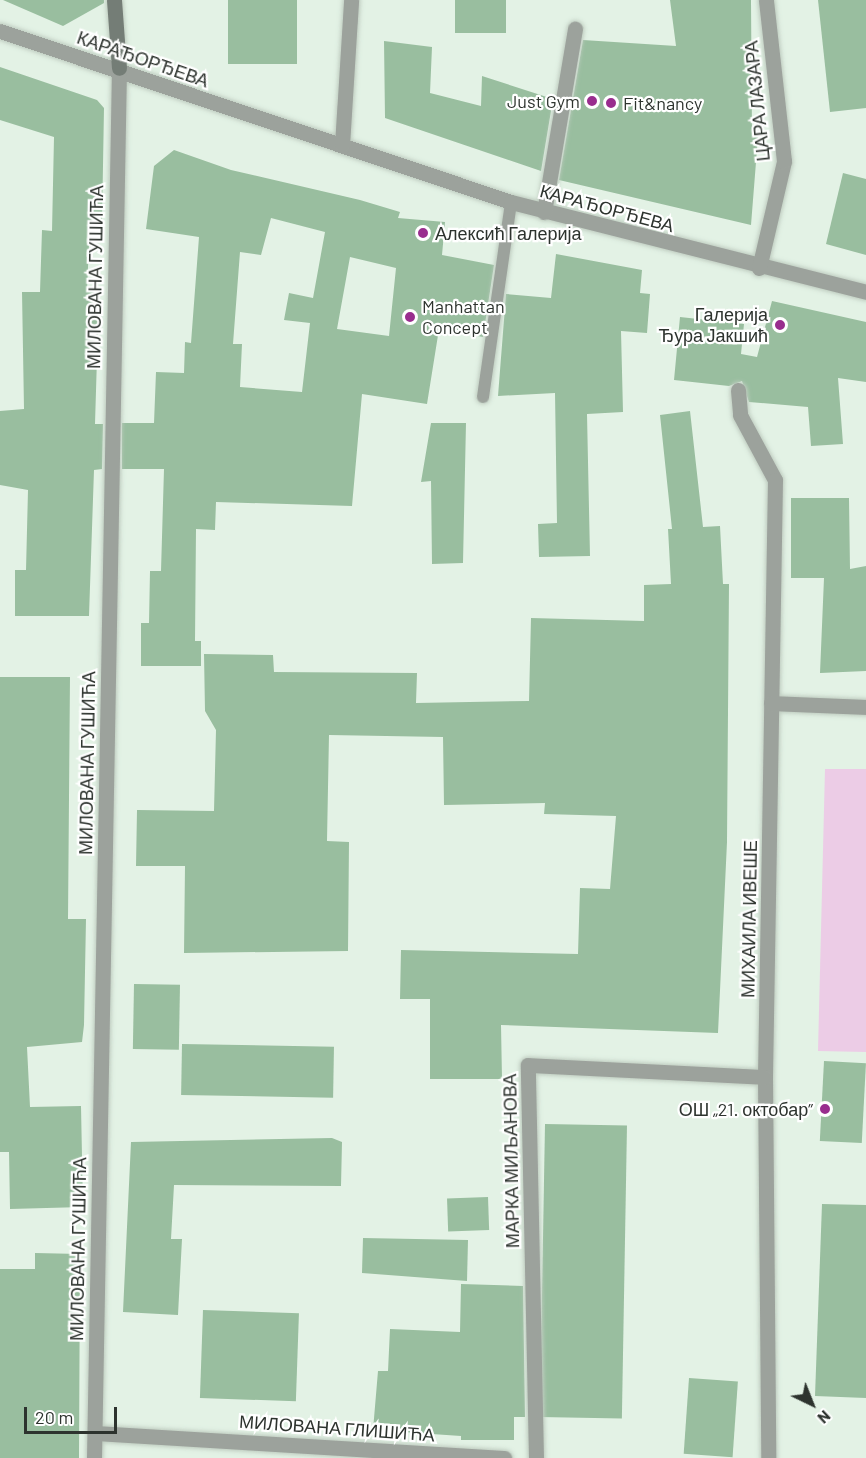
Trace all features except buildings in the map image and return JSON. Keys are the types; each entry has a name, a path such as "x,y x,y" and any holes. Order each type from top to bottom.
{"street":[{"path":"114,0 119,68"},
{"path":"342,145 351,0"},
{"name":"ЦАРА ЛАЗАРА","path":"759,268 784,161 766,0"},
{"path":"544,212 575,29"},
{"name":"КАРАЂОРЂЕВА","path":"0,31 119,68 544,212 759,268 866,292"},
{"name":"МИЛОВАНА ГУШИЋА","path":"94,1458 119,68"},
{"name":"МИХАИЛА ИВЕШЕ","path":"738,390 740,415 775,480 765,1077 768,1458"},
{"path":"771,703 866,707"},
{"name":"МАРКА МИЉАНОВА","path":"536,1458 528,1065 765,1077"},
{"name":"МИЛОВАНА ГЛИШИЋА","path":"95,1433 504,1458"}],"lane":[{"path":"483,397 511,202"}],"shaded area":[{"path":"825,769 866,769 866,1052 818,1051"}],"place":[{"name":"Just Gym","path":"592,101"},
{"name":"Fit&nancy","path":"611,103"},
{"name":"Алексић Галерија","path":"423,233"},
{"name":"Manhattan Concept","path":"410,317"},
{"name":"Галерија Ђура Јакшић","path":"780,325"},
{"name":"ОШ „21. октобар”","path":"825,1109"}]}
